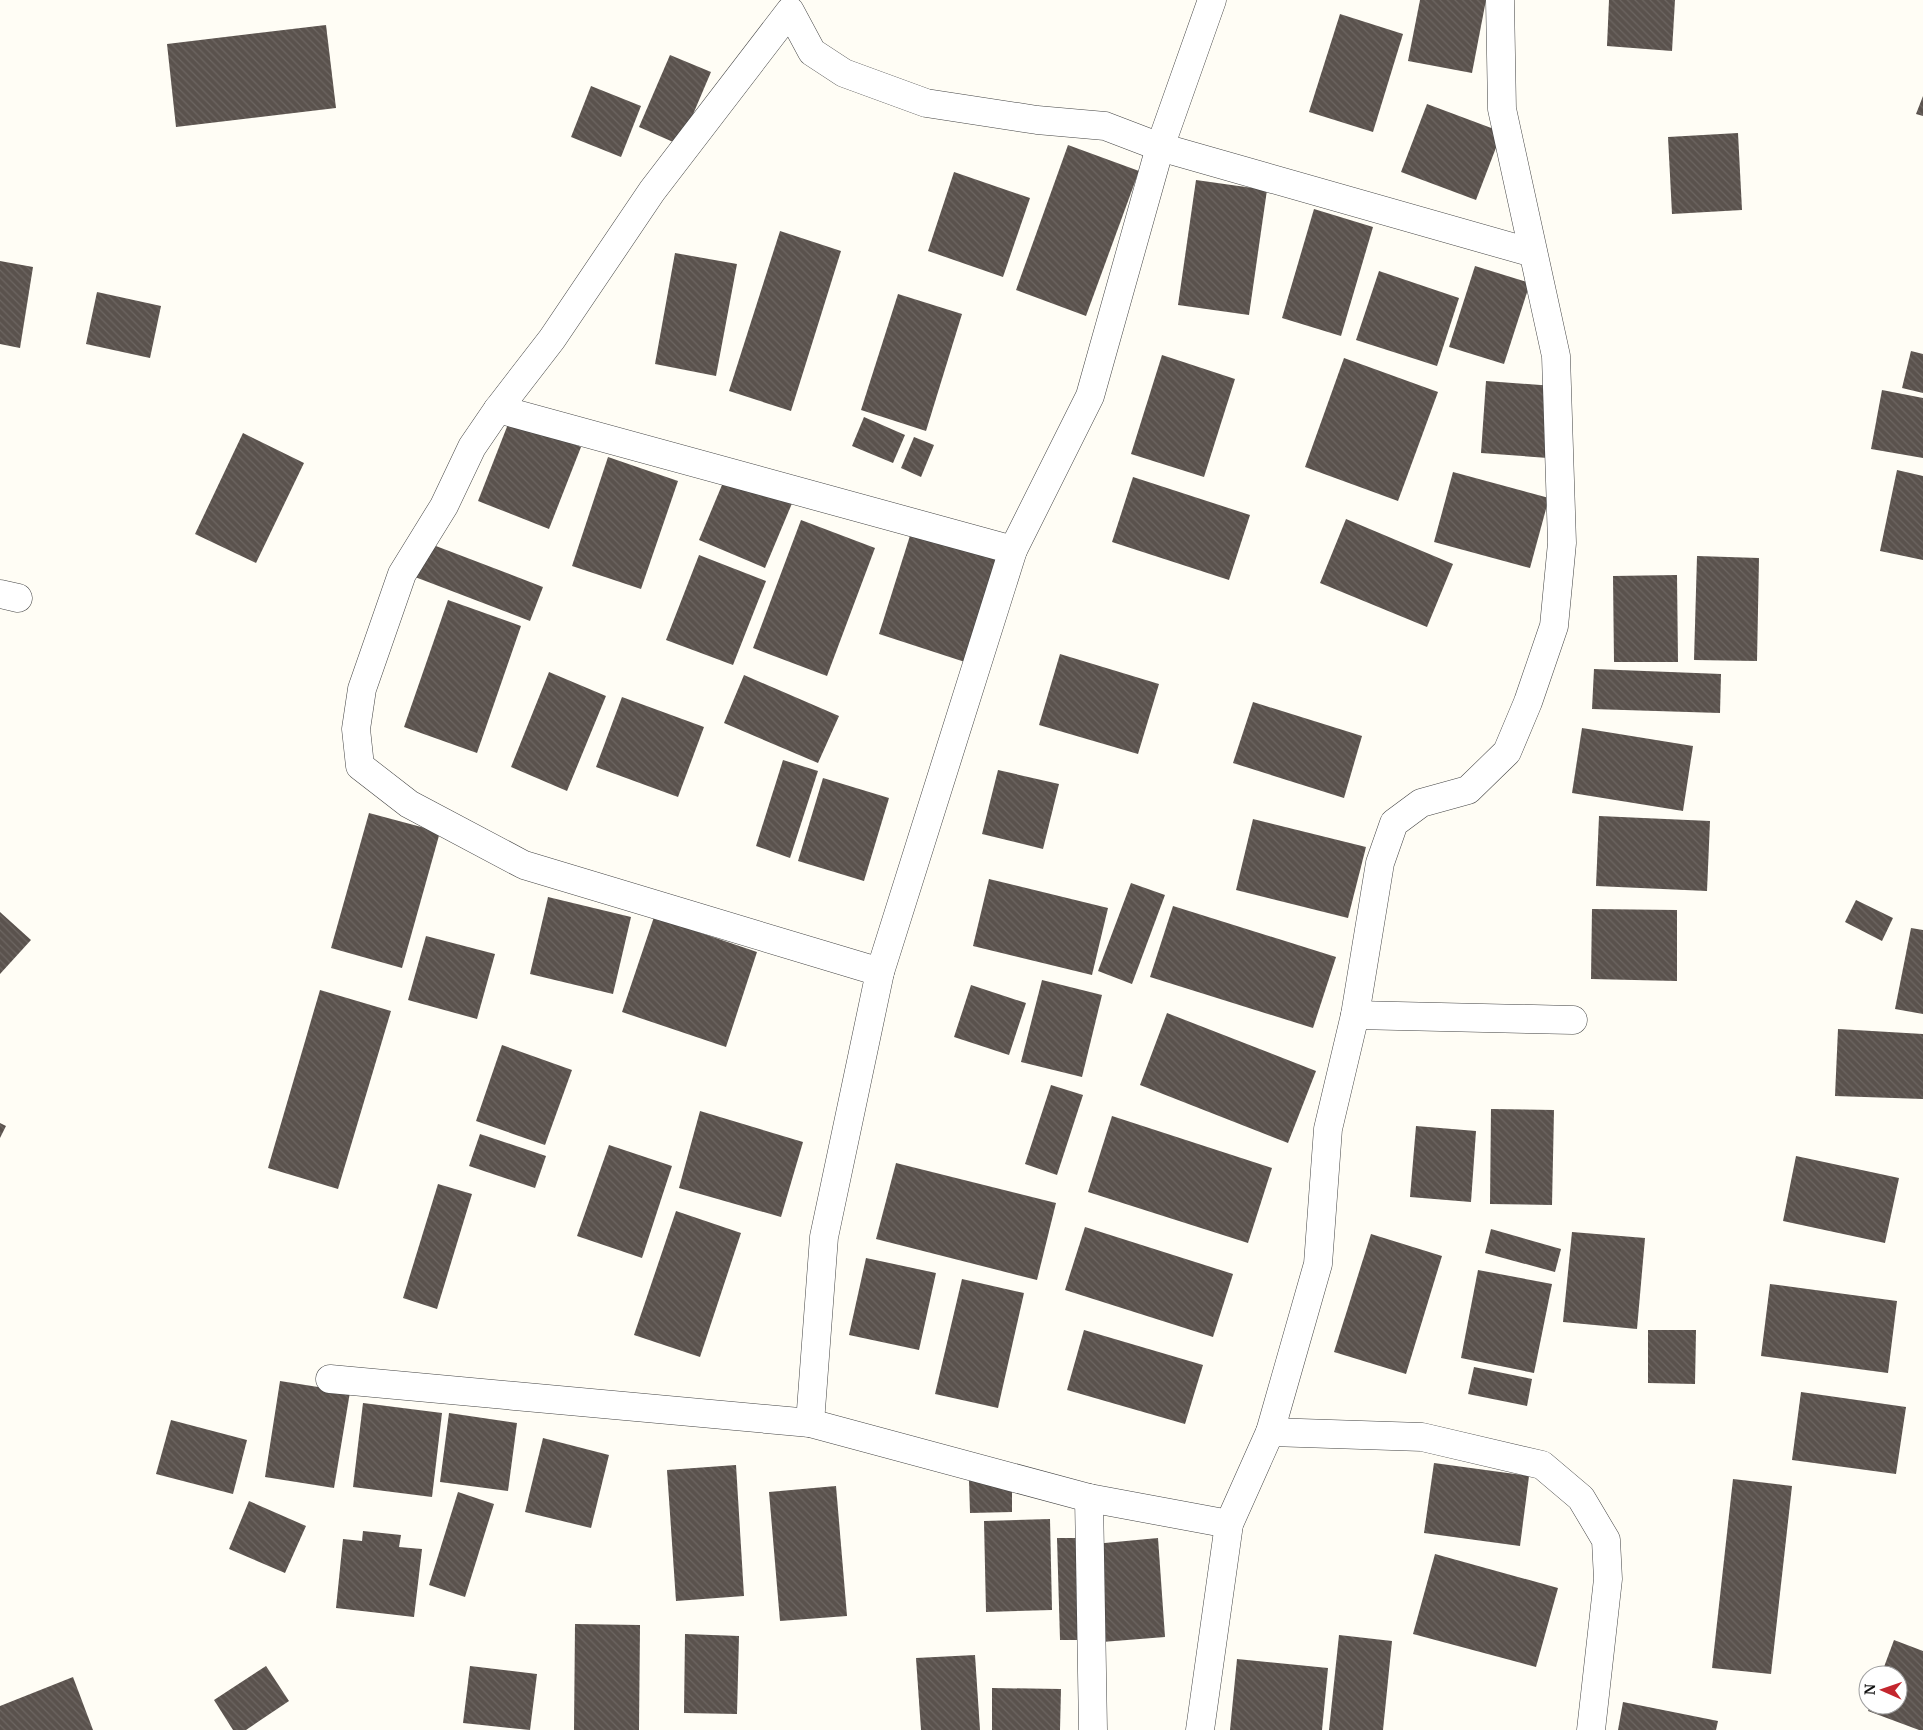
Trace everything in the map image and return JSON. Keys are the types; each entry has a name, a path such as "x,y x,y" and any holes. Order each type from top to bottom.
{"street":[{"path":"810,1423 824,1237 880,972 1014,550 1090,396 1160,147 1212,0"},
{"path":"1200,1730 1229,1524 1270,1432 1318,1264 1328,1130 1354,1015 1380,863 1394,823 1421,804 1468,790 1507,752 1528,702 1554,626 1562,544 1556,356 1502,109 1500,0"},
{"path":"880,972 524,864 409,804 360,766 356,729 362,690 402,574 444,506 472,447 498,409 552,339 652,191 790,11 812,52 844,73 926,103 1037,120 1105,126 1160,147 1533,253"},
{"path":"498,409 1014,550"},
{"path":"1354,1015 1573,1020"},
{"path":"330,1379 810,1423 1089,1498 1229,1524"},
{"path":"1270,1432 1422,1437 1542,1465 1581,1498 1606,1540 1608,1579 1591,1730"},
{"path":"1089,1498 1093,1730"}],"building":[{"path":"1420,0 1486,0 1472,73 1408,61"},
{"path":"1609,0 1675,0 1672,51 1607,46"},
{"path":"1340,14 1403,34 1373,132 1309,112"},
{"path":"326,25 336,108 176,127 167,44"},
{"path":"670,55 711,72 680,145 639,127"},
{"path":"591,86 641,106 621,157 571,137"},
{"path":"1923,96 1923,116 1916,114"},
{"path":"1427,104 1502,132 1476,200 1401,172"},
{"path":"1738,133 1742,210 1672,214 1668,137"},
{"path":"1068,145 1139,171 1086,316 1016,290"},
{"path":"954,172 1030,198 1003,277 928,251"},
{"path":"1196,180 1267,190 1249,315 1178,305"},
{"path":"1314,209 1373,227 1341,336 1282,318"},
{"path":"780,231 841,251 791,411 729,391"},
{"path":"675,253 737,264 716,376 655,364"},
{"path":"0,261 33,267 20,348 0,344"},
{"path":"1475,266 1530,283 1504,364 1449,347"},
{"path":"1379,271 1459,298 1437,366 1356,340"},
{"path":"97,292 161,306 150,358 86,344"},
{"path":"898,294 962,314 926,431 861,410"},
{"path":"1911,351 1923,354 1923,393 1902,388"},
{"path":"1162,355 1235,379 1204,477 1131,454"},
{"path":"1344,358 1438,392 1398,501 1305,467"},
{"path":"1486,381 1554,386 1548,458 1481,453"},
{"path":"1882,390 1923,398 1923,458 1871,449"},
{"path":"864,417 905,435 893,463 852,446"},
{"path":"510,419 581,447 549,529 478,501"},
{"path":"243,433 304,463 256,563 195,534"},
{"path":"914,437 934,445 921,477 901,468"},
{"path":"608,457 678,481 641,589 572,566"},
{"path":"1897,470 1923,476 1923,560 1880,551"},
{"path":"1453,472 1549,498 1530,568 1434,542"},
{"path":"727,473 793,501 765,568 699,540"},
{"path":"1133,477 1250,515 1229,580 1112,542"},
{"path":"1346,519 1453,564 1427,627 1320,583"},
{"path":"801,520 875,548 827,676 753,648"},
{"path":"914,523 1007,553 971,664 879,634"},
{"path":"428,543 543,587 530,621 415,577"},
{"path":"699,555 766,581 733,665 666,640"},
{"path":"1697,556 1759,558 1757,661 1694,660"},
{"path":"1677,575 1678,662 1614,662 1613,576"},
{"path":"448,600 521,626 477,753 404,727"},
{"path":"1060,654 1159,684 1138,754 1039,725"},
{"path":"1594,669 1721,674 1720,713 1592,709"},
{"path":"549,672 606,696 567,791 511,767"},
{"path":"744,675 839,716 818,763 724,723"},
{"path":"622,697 704,727 678,797 596,767"},
{"path":"1253,702 1362,736 1344,798 1233,763"},
{"path":"1582,728 1693,746 1683,811 1572,793"},
{"path":"783,760 818,771 790,858 756,846"},
{"path":"998,770 1059,784 1043,849 982,834"},
{"path":"823,778 889,798 864,881 798,861"},
{"path":"369,813 440,832 402,968 331,948"},
{"path":"1599,816 1710,821 1707,891 1596,886"},
{"path":"1253,819 1366,847 1348,918 1236,890"},
{"path":"989,879 1108,908 1092,975 973,946"},
{"path":"1131,883 1165,895 1132,984 1098,971"},
{"path":"548,897 631,917 613,994 530,974"},
{"path":"1856,900 1893,918 1882,941 1845,922"},
{"path":"1173,906 1336,957 1313,1028 1150,977"},
{"path":"1592,909 1677,910 1677,981 1591,979"},
{"path":"0,912 31,940 0,974"},
{"path":"654,917 757,952 726,1047 622,1012"},
{"path":"1911,928 1923,930 1923,1014 1895,1009"},
{"path":"426,936 495,954 477,1019 408,1000"},
{"path":"1042,980 1102,995 1082,1077 1021,1062"},
{"path":"971,985 1026,1003 1009,1055 954,1037"},
{"path":"320,990 391,1011 338,1189 268,1168"},
{"path":"1167,1013 1316,1071 1288,1143 1140,1085"},
{"path":"1838,1029 1923,1034 1923,1099 1835,1096"},
{"path":"502,1045 572,1070 545,1145 476,1121"},
{"path":"1051,1085 1083,1095 1057,1175 1025,1164"},
{"path":"1491,1109 1554,1110 1552,1205 1490,1204"},
{"path":"700,1111 803,1142 781,1217 679,1188"},
{"path":"1112,1116 1272,1168 1248,1243 1088,1192"},
{"path":"0,1123 6,1126 0,1138"},
{"path":"1416,1126 1476,1131 1471,1202 1410,1197"},
{"path":"480,1134 546,1156 535,1188 469,1166"},
{"path":"609,1145 672,1166 642,1258 577,1236"},
{"path":"1796,1156 1899,1178 1885,1243 1783,1221"},
{"path":"896,1163 1056,1203 1037,1280 876,1239"},
{"path":"438,1184 472,1194 437,1309 403,1298"},
{"path":"676,1211 741,1233 700,1357 634,1335"},
{"path":"1085,1227 1233,1274 1213,1337 1065,1290"},
{"path":"1491,1229 1561,1249 1555,1272 1485,1253"},
{"path":"1572,1232 1645,1238 1637,1329 1563,1322"},
{"path":"1371,1234 1442,1256 1406,1374 1334,1352"},
{"path":"866,1258 936,1273 919,1350 849,1335"},
{"path":"1478,1270 1552,1284 1534,1373 1461,1358"},
{"path":"962,1279 1024,1293 998,1408 935,1394"},
{"path":"1770,1284 1897,1301 1888,1373 1761,1356"},
{"path":"1084,1330 1203,1365 1185,1424 1067,1390"},
{"path":"1648,1330 1696,1330 1695,1384 1648,1383"},
{"path":"1474,1367 1532,1379 1527,1406 1468,1394"},
{"path":"280,1381 350,1392 334,1488 265,1477"},
{"path":"1801,1392 1906,1407 1896,1474 1792,1460"},
{"path":"363,1403 442,1413 432,1497 353,1487"},
{"path":"449,1413 517,1423 508,1491 440,1482"},
{"path":"171,1420 247,1440 233,1494 156,1474"},
{"path":"543,1438 609,1455 591,1528 525,1512"},
{"path":"1434,1463 1529,1476 1520,1546 1424,1533"},
{"path":"736,1465 744,1596 676,1601 667,1470"},
{"path":"1733,1479 1792,1486 1771,1674 1712,1668"},
{"path":"1012,1480 1012,1512 970,1513 969,1481"},
{"path":"836,1486 847,1616 780,1621 769,1492"},
{"path":"458,1492 494,1504 465,1597 429,1585"},
{"path":"249,1501 306,1526 285,1573 229,1549"},
{"path":"1050,1519 1052,1610 986,1612 984,1521"},
{"path":"363,1531 401,1535 399,1547 422,1549 414,1617 336,1608 343,1539 362,1541"},
{"path":"1057,1538 1082,1538 1085,1640 1060,1640"},
{"path":"1158,1538 1165,1637 1102,1642 1094,1544"},
{"path":"1435,1554 1558,1588 1536,1667 1413,1634"},
{"path":"575,1624 640,1625 639,1730 574,1730"},
{"path":"685,1634 739,1636 737,1714 684,1713"},
{"path":"1339,1635 1392,1641 1383,1730 1329,1730"},
{"path":"1894,1640 1923,1651 1923,1730 1879,1715 1908,1715 1908,1665 1885,1665"},
{"path":"975,1655 980,1730 921,1730 916,1658"},
{"path":"1237,1659 1328,1668 1322,1730 1230,1730"},
{"path":"266,1666 289,1701 246,1730 233,1730 214,1700"},
{"path":"470,1666 537,1674 530,1730 463,1723"},
{"path":"73,1677 93,1730 0,1730 0,1706"},
{"path":"992,1688 1061,1689 1060,1730 992,1730"},
{"path":"1623,1702 1718,1721 1716,1730 1618,1730"}]}
